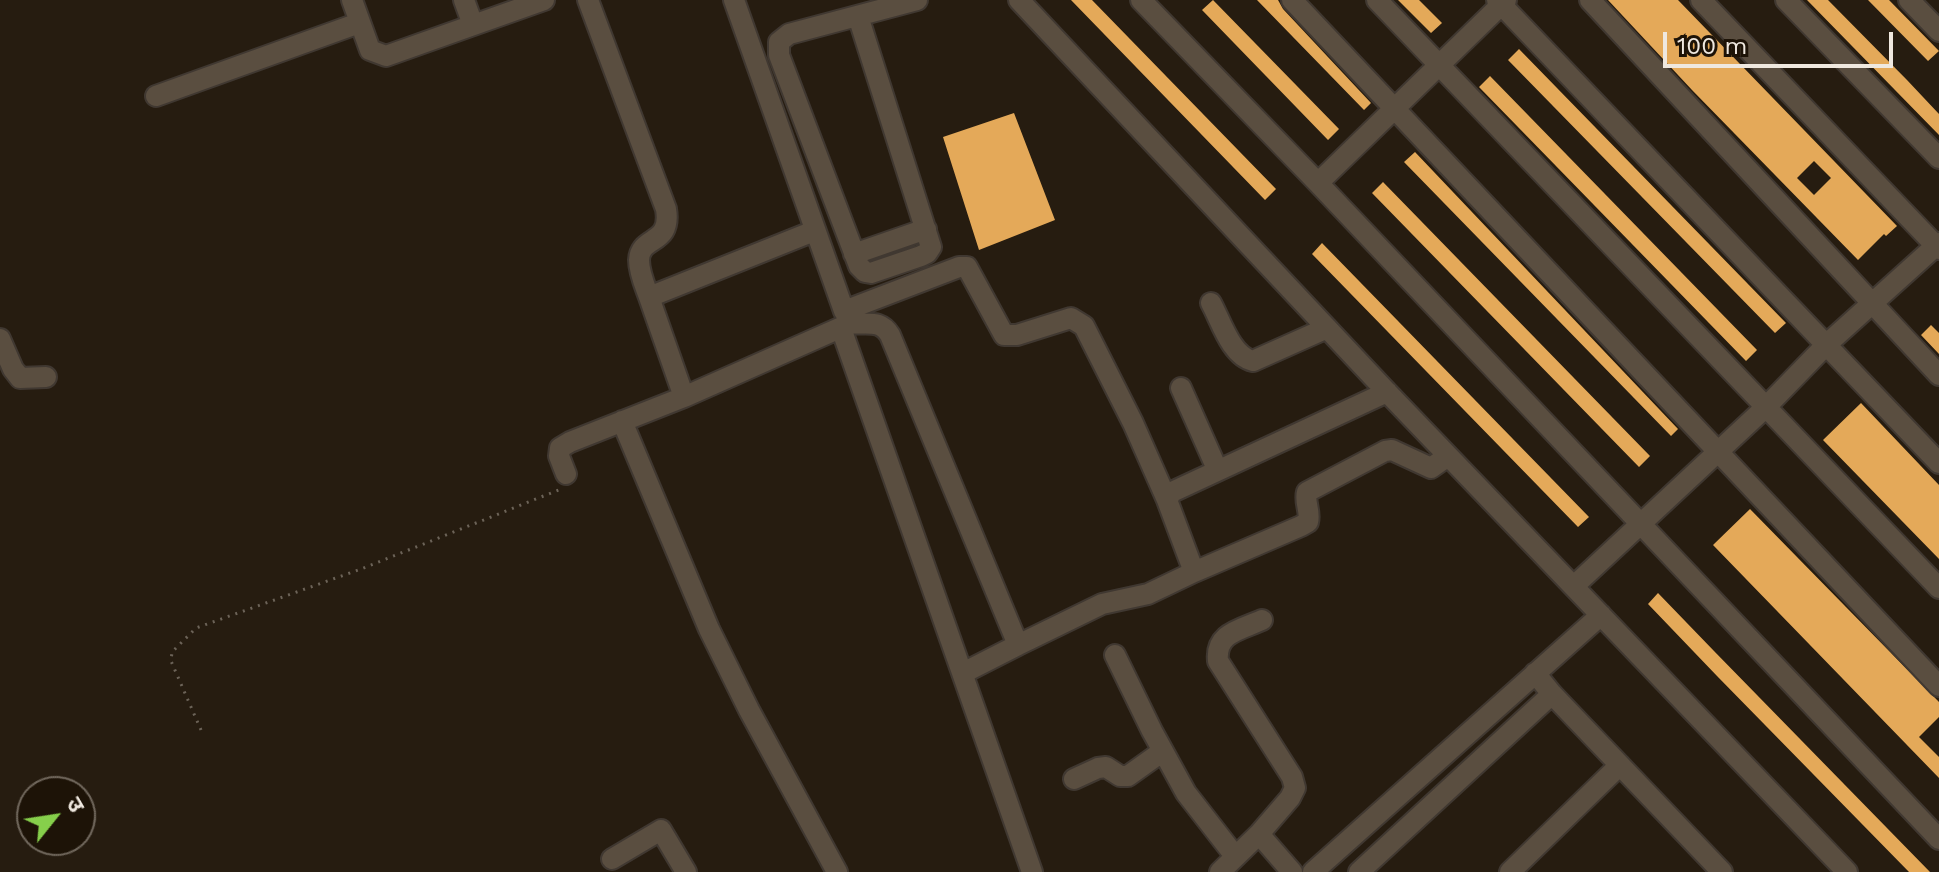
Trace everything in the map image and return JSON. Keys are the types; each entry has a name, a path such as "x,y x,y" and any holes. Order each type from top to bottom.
{"street":[{"path":"352,0 370,50 386,56 544,0"},
{"path":"464,0 473,25"},
{"path":"588,0 666,209 668,224 663,234 642,249 639,258 649,297 684,397"},
{"path":"734,0 846,320 1032,872"},
{"path":"858,16 931,247 921,256 871,273 865,272 854,254 779,55 779,42 789,34 917,0"},
{"path":"1019,0 1387,392 1847,872"},
{"path":"1141,0 1939,839"},
{"path":"1292,0 1939,686"},
{"path":"1377,0 1939,588"},
{"path":"1590,0 1939,375"},
{"path":"1574,586 1720,451 1870,303 1938,246 1701,0"},
{"path":"1786,0 1939,158"},
{"path":"1909,0 1939,31"},
{"path":"1318,183 1501,2 1939,463"},
{"path":"156,96 359,23"},
{"path":"649,297 814,231"},
{"path":"566,474 559,456 560,448 684,397 959,267 967,267 998,329 1004,335 1017,335 1071,318 1084,326 1133,423 1194,572"},
{"path":"1211,303 1238,353 1253,361 1327,328"},
{"path":"846,320 875,322 884,326 890,335 1018,645"},
{"path":"0,339 20,378 46,377"},
{"path":"1181,388 1217,469"},
{"path":"1167,500 1181,486 1387,392"},
{"path":"622,421 709,629 837,872"},
{"path":"963,673 1102,604 1148,594 1308,522 1307,492 1385,451 1392,450 1431,468 1448,456"},
{"path":"1313,872 1601,615"},
{"path":"1220,872 1259,834 1295,788 1292,777 1218,661 1219,642 1262,620"},
{"path":"1115,655 1163,751 1196,808 1235,856"},
{"path":"1535,673 1722,872"},
{"path":"1359,872 1552,694"},
{"path":"1074,779 1106,767 1120,776 1128,776 1163,751"},
{"path":"1510,872 1620,765"},
{"path":"612,859 661,830 686,872"},
{"path":"1259,834 1292,872"}],"path":[{"path":"201,730 171,661 172,652 196,628 361,569 560,490 566,484 566,474"}],"building":[{"path":"1071,0 1092,0 1276,189 1265,200"},
{"path":"1213,0 1339,129 1328,140 1202,10"},
{"path":"1257,0 1278,0 1371,103 1364,110"},
{"path":"1398,0 1419,0 1442,23 1431,33"},
{"path":"1608,0 1678,0 1897,226 1886,236 1884,234 1858,260","holes":["1814,161 1831,178 1814,195 1797,178"]},
{"path":"1807,0 1828,0 1907,80 1939,114 1939,135"},
{"path":"1868,0 1889,0 1939,51 1928,61"},
{"path":"1519,49 1786,323 1775,333 1508,60"},
{"path":"1490,76 1757,350 1746,361 1479,87"},
{"path":"1014,113 1055,220 979,250 943,137"},
{"path":"1415,152 1678,429 1671,436 1404,162"},
{"path":"1383,182 1650,456 1639,467 1372,193"},
{"path":"1322,243 1589,517 1578,527 1312,254"},
{"path":"1931,325 1939,333 1939,354 1921,335"},
{"path":"1861,403 1939,485 1939,559 1823,440"},
{"path":"1750,509 1939,702 1939,717 1919,737 1939,757 1939,778 1713,545"},
{"path":"1658,593 1930,872 1909,872 1717,676 1648,604"}]}
